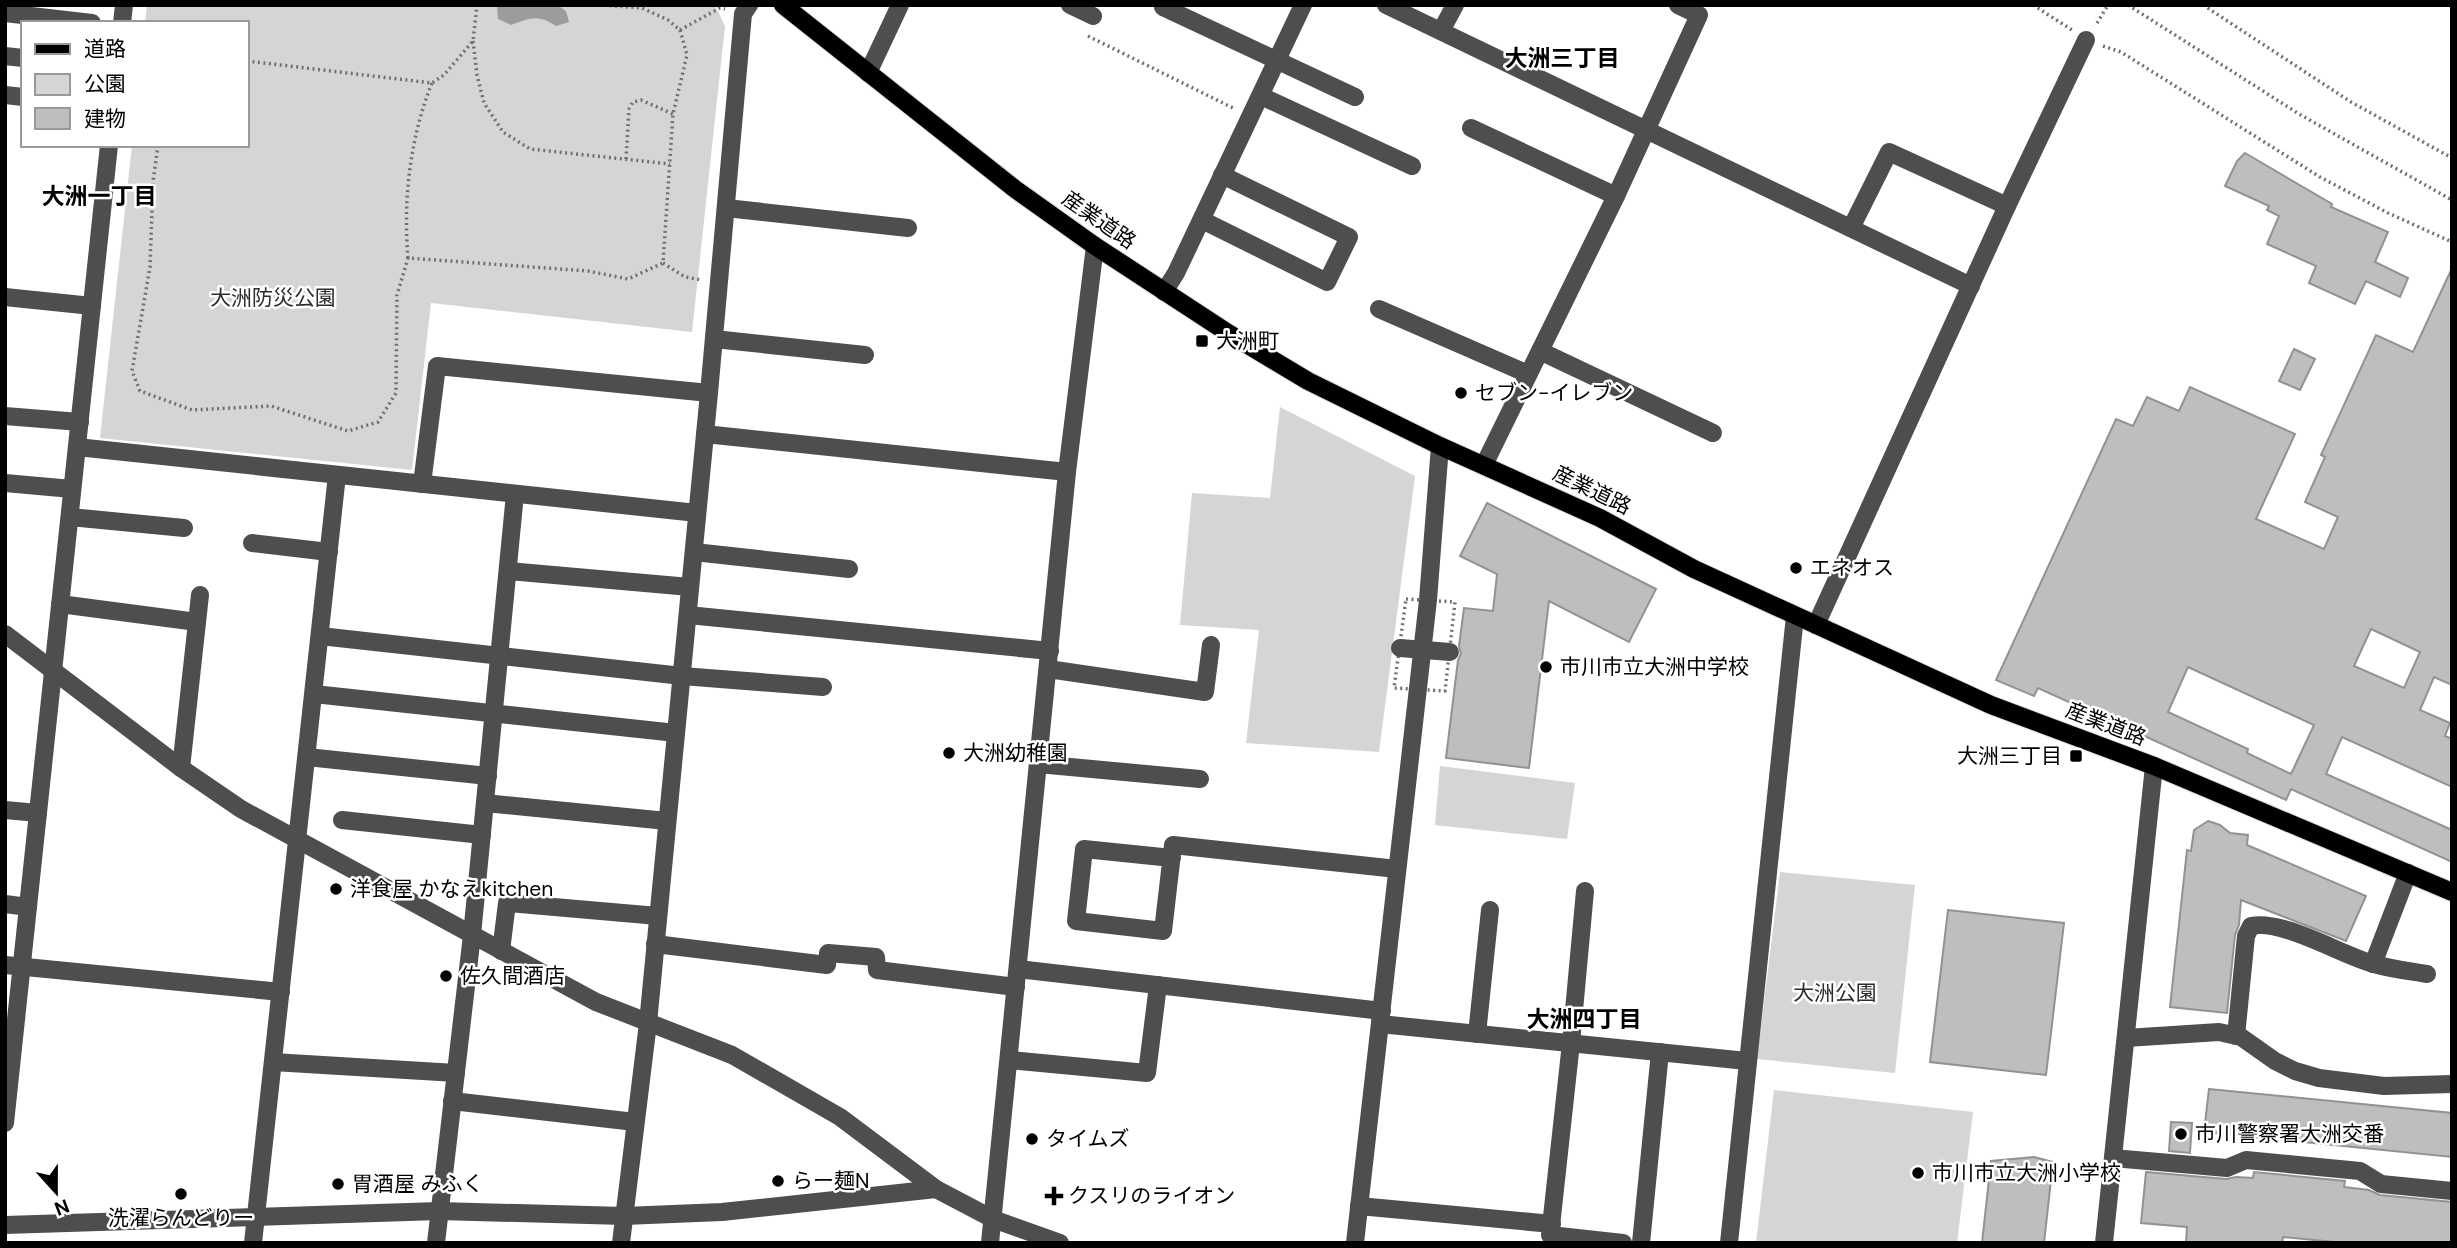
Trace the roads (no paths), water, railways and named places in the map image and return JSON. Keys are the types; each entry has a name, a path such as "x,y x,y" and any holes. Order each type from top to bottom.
{"main road":[{"name":"産業道路","path":"782,5 1015,189 1094,246 1308,382 1440,446 1600,518 1695,569 1991,705 2154,766 2452,892"}],"street":[{"path":"868,73 900,5"},
{"path":"1070,5 1093,16"},
{"path":"1164,292 1202,220 1303,5"},
{"path":"1386,5 1971,286"},
{"path":"1441,31 1455,5"},
{"path":"1484,465 1616,196 1644,129 1699,15 1678,5"},
{"path":"1163,8 1355,97"},
{"path":"621,1243 648,1023 746,9"},
{"path":"5,13 54,21"},
{"path":"1816,625 2007,206 2086,40"},
{"path":"1261,96 1412,166"},
{"path":"1471,128 1616,196"},
{"path":"5,1123 13,966 28,907 109,147"},
{"path":"1851,228 1889,152 2007,206"},
{"path":"1202,220 1327,282 1349,237 1222,175"},
{"path":"726,208 908,228"},
{"path":"990,1243 1067,472 1094,246"},
{"path":"5,298 92,306"},
{"path":"1379,309 1528,374"},
{"path":"714,339 864,355"},
{"path":"1540,351 1713,433"},
{"path":"422,484 437,366 709,393"},
{"path":"5,416 80,422"},
{"path":"705,434 1067,472"},
{"path":"1355,1243 1428,600 1440,446"},
{"path":"77,447 697,513"},
{"path":"253,1243 338,475"},
{"path":"5,483 72,489"},
{"path":"436,1243 472,935 515,494"},
{"path":"69,517 184,528"},
{"path":"252,543 329,552"},
{"path":"694,552 849,569"},
{"path":"508,571 690,587"},
{"path":"181,768 200,595"},
{"path":"60,604 197,622"},
{"path":"688,615 1049,660 1205,692 1210,645"},
{"path":"1729,1243 1795,616"},
{"path":"5,634 181,768 241,809 596,1002 732,1055 840,1117 936,1189 993,1219 1060,1243"},
{"path":"320,636 682,676 823,687"},
{"path":"1399,648 1450,652"},
{"path":"314,694 676,733"},
{"path":"307,757 488,776"},
{"path":"1038,764 1200,779"},
{"path":"2104,1243 2154,766"},
{"path":"485,803 667,821"},
{"path":"5,810 38,813"},
{"path":"342,820 482,835"},
{"path":"1172,858 1084,849 1076,921 1163,931 1172,858 1173,845 1397,869"},
{"path":"2373,964 2408,873"},
{"path":"1585,891 1550,1235 1623,1243"},
{"path":"500,951 507,903 658,916"},
{"path":"5,904 28,907"},
{"path":"1477,1034 1490,909"},
{"path":"2236,1036 2246,936 2251,926 2262,924 2373,964 2427,974"},
{"path":"655,944 827,965 828,953 876,957 877,971 1158,985 1477,1034 1747,1060"},
{"path":"13,966 281,992"},
{"path":"1009,1060 1147,1073 1158,985"},
{"path":"2126,1038 2165,1038 2219,1032 2236,1036 2295,1071 2319,1078 2384,1087 2452,1084"},
{"path":"1641,1243 1660,1052"},
{"path":"273,1062 456,1073"},
{"path":"452,1101 635,1122"},
{"path":"2113,1158 2227,1168 2246,1160 2360,1171 2381,1184 2452,1191"},
{"path":"5,1225 439,1212 624,1216 722,1212 936,1189"},
{"path":"1359,1206 1552,1224"}],"place":[{"name":"大洲町","path":"1202,341"},
{"name":"セブン-イレブン","path":"1461,393"},
{"name":"エネオス","path":"1796,568"},
{"name":"市川市立大洲中学校","path":"1546,667"},
{"name":"大洲幼稚園","path":"949,753"},
{"name":"大洲三丁目","path":"2076,756"},
{"name":"洋食屋 かなえkitchen","path":"336,889"},
{"name":"佐久間酒店","path":"446,976"},
{"name":"市川警察署大洲交番","path":"2181,1134"},
{"name":"タイムズ","path":"1032,1139"},
{"name":"市川市立大洲小学校","path":"1918,1173"},
{"name":"らー麺N","path":"778,1181"},
{"name":"胃酒屋 みふく","path":"338,1184"},
{"name":"洗濯らんどりー","path":"181,1194"},
{"name":"クスリのライオン","path":"1054,1196"}],"district":[{"name":"大洲三丁目","path":"1562,58"},
{"name":"大洲一丁目","path":"99,196"},
{"name":"大洲四丁目","path":"1584,1019"}],"park label":[{"name":"大洲防災公園","path":"273,298"},
{"name":"大洲公園","path":"1835,993"}]}
